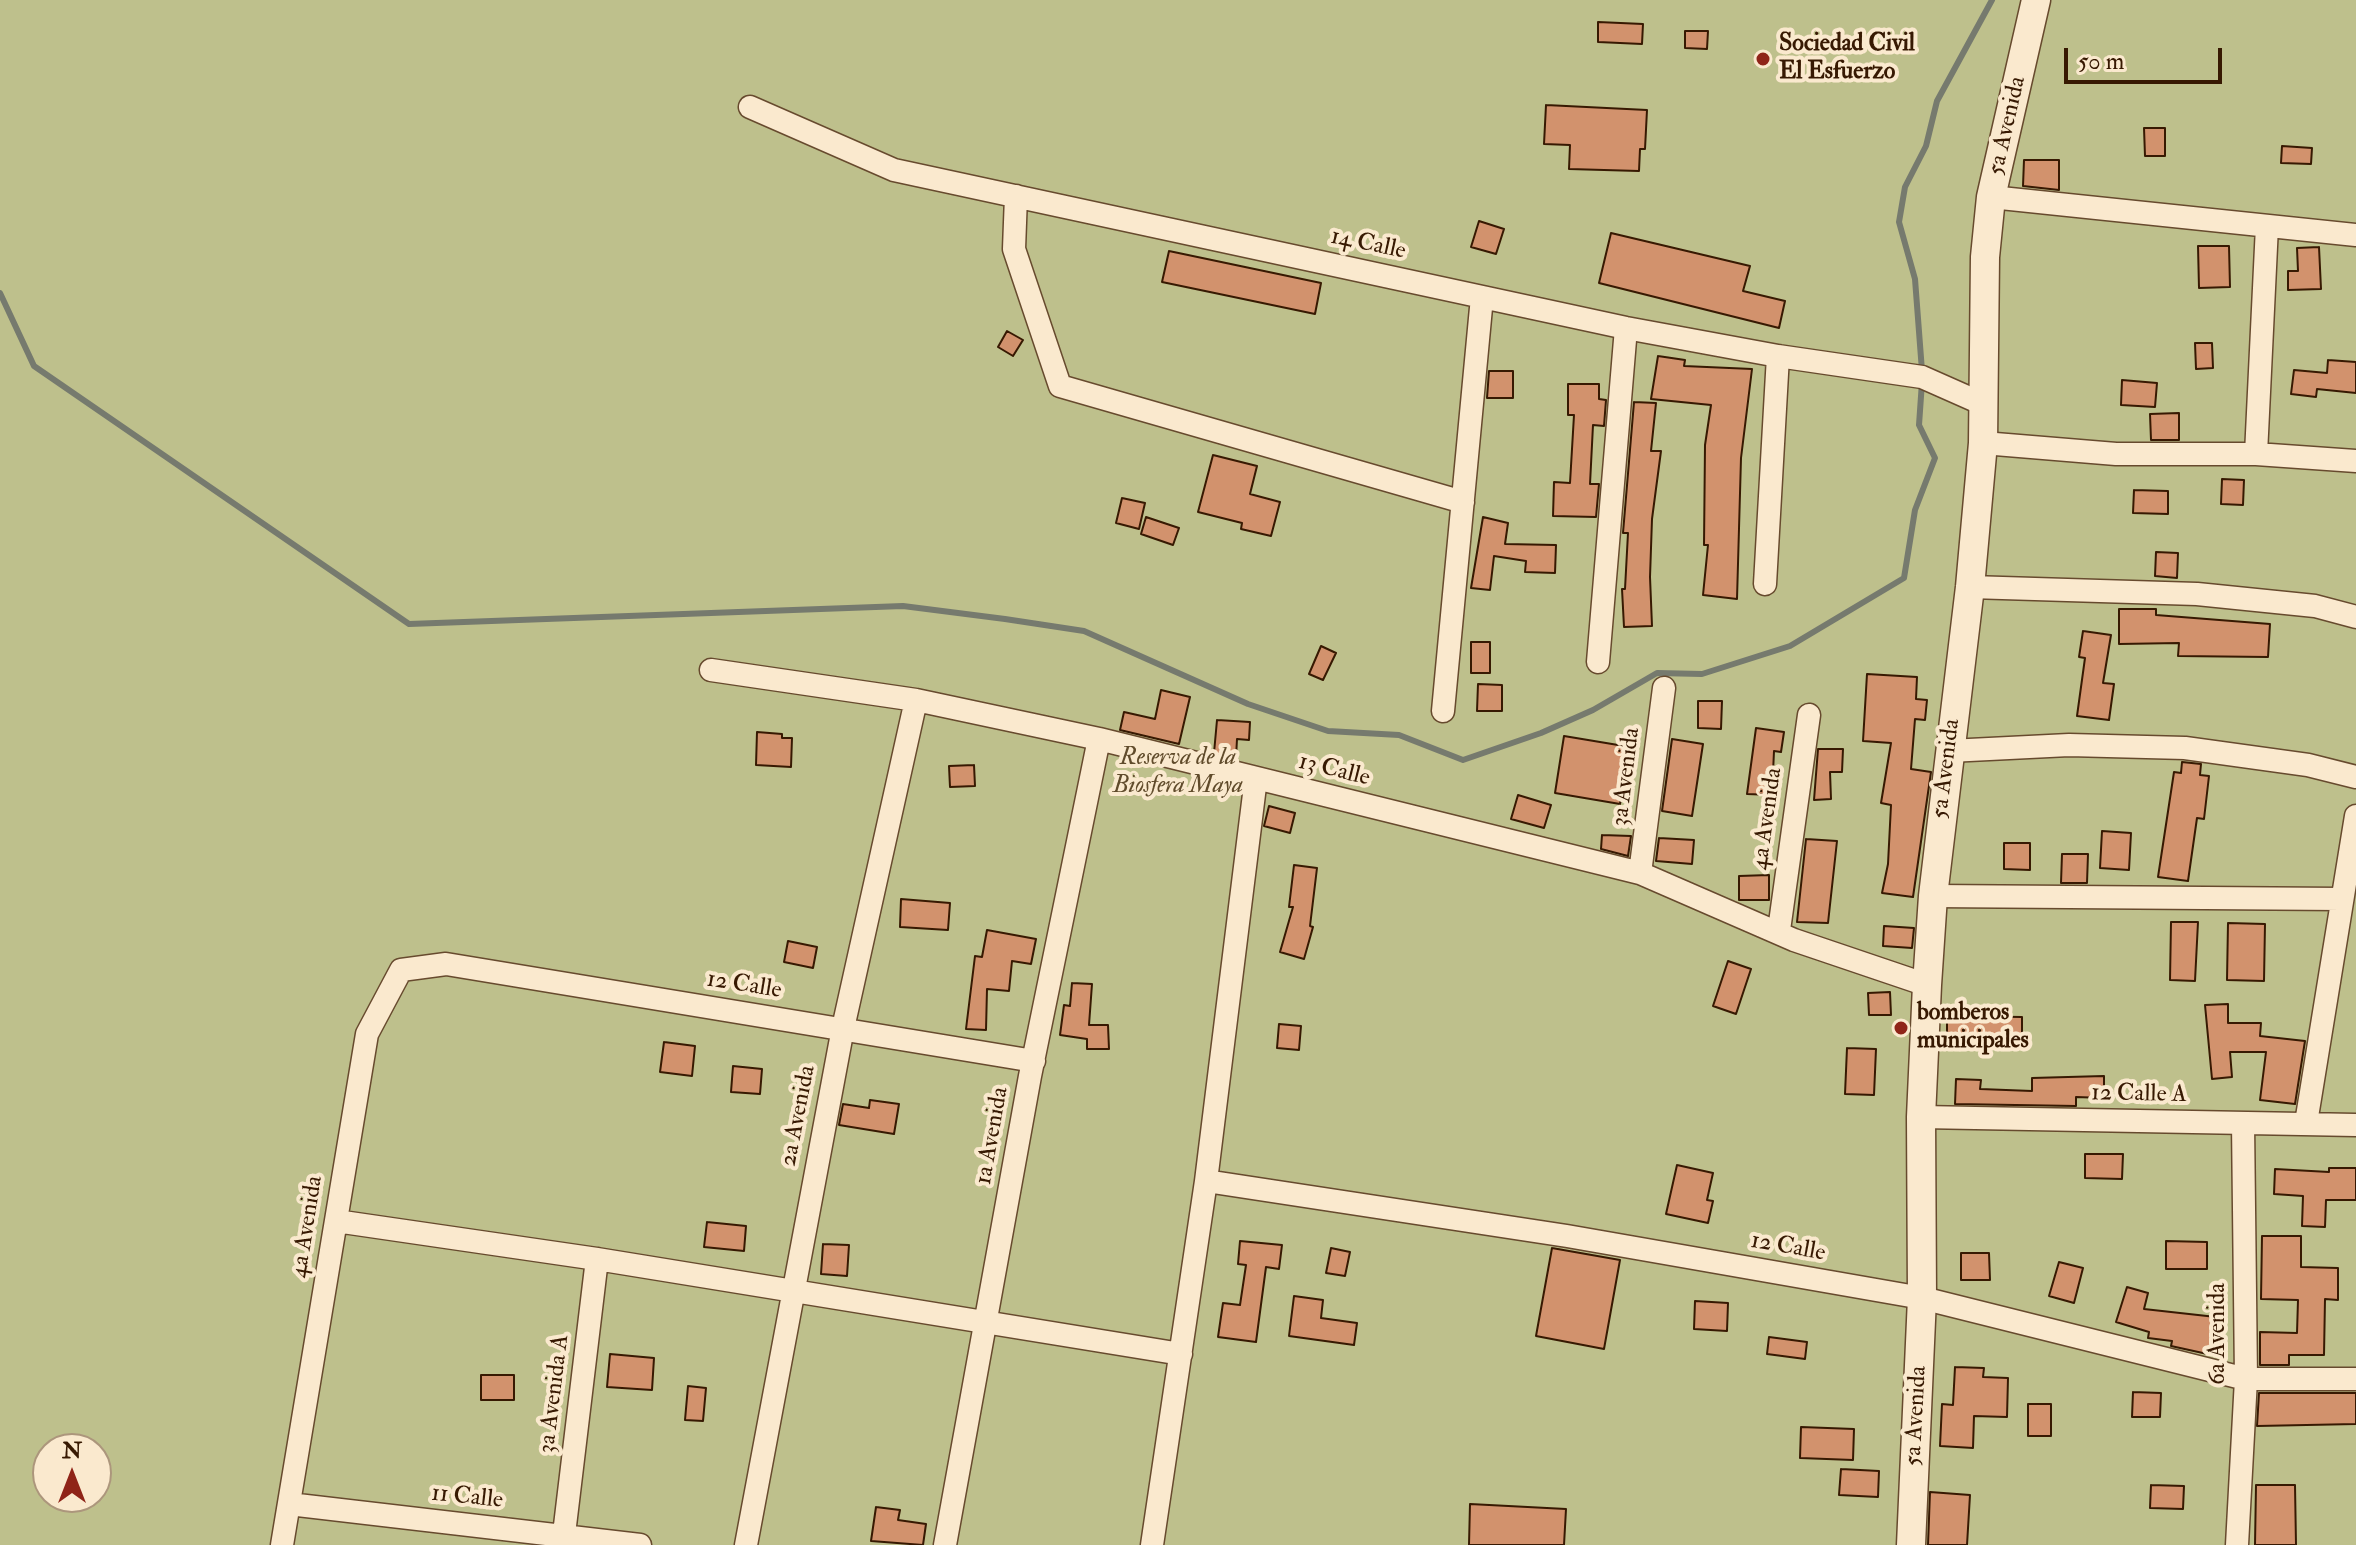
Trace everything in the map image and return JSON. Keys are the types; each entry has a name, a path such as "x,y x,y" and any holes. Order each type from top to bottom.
{"street":[{"name":"5a Avenida","path":"1911,1545 1922,1298 1921,1117 1933,896 1970,587 1983,443 1985,257 1991,197 2036,0"},
{"name":"14 Calle","path":"750,107 894,170 1626,328 1778,356 1922,377 1983,404"},
{"path":"1016,196 1014,249 1060,386 1463,502"},
{"path":"1991,197 2356,235"},
{"path":"2256,454 2267,226"},
{"path":"1443,711 1482,297"},
{"path":"1598,662 1626,328"},
{"path":"1765,584 1778,356"},
{"path":"1983,443 2116,454 2256,454 2356,461"},
{"path":"1970,587 2197,594 2315,606 2356,617"},
{"name":"13 Calle","path":"711,670 916,700 1099,739 1640,873 1779,930 1794,940 1927,985"},
{"name":"3a Avenida","path":"1640,873 1664,688"},
{"name":"2a Avenida","path":"746,1545 843,1028 916,700"},
{"name":"4a Avenida","path":"1779,930 1809,715"},
{"name":"1a Avenida","path":"945,1545 1034,1061 1099,739"},
{"path":"1949,751 2069,745 2185,748 2308,765 2356,777"},
{"path":"1152,1545 1206,1181 1256,778"},
{"path":"2306,1123 2356,816"},
{"path":"1933,896 2341,899"},
{"name":"12 Calle","path":"446,964 1034,1061"},
{"name":"4a Avenida","path":"282,1545 367,1034 401,970 446,964"},
{"name":"12 Calle A","path":"1921,1117 2356,1125"},
{"name":"6a Avenida","path":"2237,1545 2246,1379 2243,1123"},
{"name":"12 Calle","path":"1206,1181 1567,1236 1922,1298 2246,1379 2356,1379"},
{"path":"336,1221 597,1259 1181,1354"},
{"name":"3a Avenida A","path":"564,1534 597,1259"},
{"name":"11 Calle","path":"289,1504 640,1545"}],"green space":[{"name":"Reserva de la Biosfera Maya","path":"0,0 2356,0 2356,1545 0,1545"}],"building":[{"path":"1598,22 1643,24 1642,44 1598,42"},
{"path":"1685,31 1708,31 1707,49 1685,48"},
{"path":"1546,105 1647,110 1645,149 1640,149 1639,171 1569,169 1570,145 1544,144"},
{"path":"2144,128 2165,128 2165,156 2145,156"},
{"path":"2282,146 2312,148 2311,164 2281,163"},
{"path":"2024,160 2059,160 2059,190 2023,186"},
{"path":"1479,221 1504,229 1496,254 1471,247"},
{"path":"1611,233 1750,266 1743,291 1785,301 1779,328 1599,283"},
{"path":"2198,246 2229,246 2230,287 2199,288"},
{"path":"2319,247 2321,289 2288,290 2288,271 2298,271 2297,248"},
{"path":"1169,251 1321,283 1315,314 1162,282"},
{"path":"1007,331 1023,340 1013,356 998,347"},
{"path":"2195,343 2212,343 2213,368 2196,369"},
{"path":"1658,356 1685,360 1684,366 1752,369 1741,458 1737,599 1703,595 1708,545 1704,545 1705,445 1711,405 1651,399"},
{"path":"2328,360 2356,362 2356,393 2317,389 2316,397 2291,394 2294,370 2327,373"},
{"path":"1489,371 1513,371 1513,398 1487,398"},
{"path":"2122,380 2157,383 2155,407 2121,405"},
{"path":"1568,384 1599,384 1599,399 1606,400 1604,426 1593,425 1590,484 1599,484 1596,517 1553,516 1554,482 1570,483 1574,415 1568,415"},
{"path":"1634,402 1656,403 1651,451 1661,451 1652,519 1652,626 1624,627 1622,589 1625,589 1628,533 1623,533"},
{"path":"2179,413 2179,440 2151,440 2150,414"},
{"path":"1213,455 1257,466 1250,494 1280,502 1271,536 1241,529 1242,523 1198,512"},
{"path":"2222,479 2244,480 2243,505 2221,504"},
{"path":"2134,490 2168,491 2168,514 2133,513"},
{"path":"1122,498 1145,503 1139,529 1116,523"},
{"path":"1146,517 1179,528 1173,545 1141,534"},
{"path":"1483,517 1508,523 1505,544 1556,545 1555,573 1525,572 1526,561 1494,556 1490,590 1471,588"},
{"path":"2156,552 2178,553 2177,578 2155,576"},
{"path":"2119,609 2156,609 2156,615 2270,624 2268,657 2178,656 2179,643 2119,644"},
{"path":"2083,631 2111,635 2103,683 2114,684 2109,720 2077,716 2085,658 2079,657"},
{"path":"1471,642 1490,642 1490,673 1471,673"},
{"path":"1321,646 1336,653 1323,680 1309,674"},
{"path":"1867,674 1917,677 1916,699 1927,700 1925,720 1915,719 1911,769 1931,772 1913,897 1882,893 1888,864 1891,805 1881,803 1891,743 1863,741"},
{"path":"1478,684 1502,685 1502,711 1477,711"},
{"path":"1161,690 1190,697 1179,744 1120,730 1124,712 1155,719"},
{"path":"1698,701 1722,701 1721,729 1698,728"},
{"path":"1217,720 1250,722 1249,740 1237,739 1236,758 1214,753"},
{"path":"1756,728 1784,732 1781,752 1774,751 1772,795 1747,794"},
{"path":"757,732 792,738 791,767 756,765"},
{"path":"1564,736 1630,747 1620,804 1555,793"},
{"path":"1672,739 1703,744 1692,816 1662,811"},
{"path":"1818,749 1843,749 1842,772 1830,772 1831,799 1814,800"},
{"path":"2182,762 2201,764 2200,775 2209,776 2204,819 2197,818 2188,881 2158,877 2174,772 2181,773"},
{"path":"974,765 975,786 950,787 949,766"},
{"path":"1518,795 1551,805 1544,828 1511,819"},
{"path":"1269,806 1295,813 1290,833 1264,826"},
{"path":"2102,831 2131,833 2129,870 2100,868"},
{"path":"1602,835 1631,836 1628,856 1601,849"},
{"path":"1659,838 1694,840 1692,864 1656,861"},
{"path":"1806,839 1837,841 1828,923 1797,922"},
{"path":"2004,843 2030,843 2030,870 2004,869"},
{"path":"2062,854 2088,854 2087,883 2061,883"},
{"path":"1294,865 1317,868 1310,926 1313,927 1304,959 1280,952 1293,907 1289,907"},
{"path":"1769,875 1769,900 1739,900 1739,876"},
{"path":"901,899 950,903 948,930 900,927"},
{"path":"2171,922 2198,922 2195,981 2170,980"},
{"path":"2228,923 2265,924 2264,981 2227,980"},
{"path":"1884,926 1914,928 1912,948 1883,946"},
{"path":"987,930 1036,939 1031,964 1012,961 1009,991 987,989 986,1030 966,1029 975,956 982,957"},
{"path":"788,941 817,947 813,968 784,962"},
{"path":"1728,961 1751,969 1736,1014 1713,1006"},
{"path":"1072,983 1092,984 1089,1025 1108,1025 1109,1049 1087,1049 1087,1039 1060,1035 1064,1005 1070,1006"},
{"path":"1890,992 1891,1015 1869,1015 1868,993"},
{"path":"2228,1004 2228,1023 2261,1023 2260,1036 2305,1041 2295,1104 2260,1100 2266,1052 2230,1052 2232,1077 2212,1079 2205,1005"},
{"path":"1947,1016 2022,1017 2022,1046 1947,1046"},
{"path":"1279,1024 1301,1026 1299,1050 1277,1048"},
{"path":"664,1042 695,1046 692,1076 660,1072"},
{"path":"1847,1048 1876,1049 1874,1095 1845,1094"},
{"path":"733,1066 762,1069 760,1094 731,1092"},
{"path":"2104,1076 2104,1098 2076,1097 2076,1106 1955,1104 1956,1079 1981,1080 1980,1089 2032,1091 2032,1078"},
{"path":"870,1100 899,1104 894,1134 839,1125 843,1104 869,1108"},
{"path":"2085,1154 2123,1154 2122,1179 2085,1178"},
{"path":"1677,1165 1713,1173 1707,1200 1713,1201 1708,1223 1666,1214"},
{"path":"2329,1168 2356,1168 2356,1200 2326,1200 2325,1227 2302,1226 2303,1196 2274,1194 2275,1169 2329,1172"},
{"path":"707,1222 746,1226 744,1251 704,1247"},
{"path":"2262,1236 2301,1236 2301,1267 2338,1268 2338,1300 2325,1299 2324,1355 2289,1355 2289,1365 2260,1365 2260,1332 2297,1333 2298,1300 2261,1299"},
{"path":"1240,1241 1282,1245 1279,1269 1266,1267 1256,1342 1218,1337 1223,1303 1240,1305 1246,1265 1238,1264"},
{"path":"2166,1241 2207,1242 2207,1269 2166,1269"},
{"path":"823,1244 849,1245 847,1276 821,1274"},
{"path":"1331,1248 1350,1252 1345,1276 1326,1273"},
{"path":"1552,1248 1620,1260 1604,1349 1536,1336"},
{"path":"1961,1253 1989,1253 1990,1280 1961,1280"},
{"path":"2059,1262 2083,1268 2074,1303 2049,1296"},
{"path":"2127,1287 2148,1293 2144,1309 2225,1318 2221,1357 2171,1346 2172,1341 2148,1338 2149,1332 2116,1322"},
{"path":"1294,1296 1323,1300 1321,1318 1357,1323 1354,1345 1289,1336"},
{"path":"1695,1301 1728,1303 1727,1331 1694,1329"},
{"path":"1769,1337 1807,1342 1805,1359 1767,1354"},
{"path":"610,1354 654,1358 652,1390 607,1387"},
{"path":"1955,1367 1984,1368 1983,1377 2008,1378 2007,1417 1974,1416 1973,1448 1940,1446 1942,1404 1953,1405"},
{"path":"481,1375 514,1375 514,1400 481,1400"},
{"path":"688,1386 706,1388 703,1421 685,1420"},
{"path":"2133,1392 2161,1393 2160,1417 2132,1417"},
{"path":"2259,1393 2356,1393 2356,1424 2257,1426"},
{"path":"2028,1404 2051,1404 2051,1436 2028,1436"},
{"path":"1801,1427 1854,1429 1853,1460 1800,1458"},
{"path":"1841,1469 1879,1471 1878,1497 1839,1495"},
{"path":"2151,1485 2184,1486 2183,1509 2150,1508"},
{"path":"2256,1485 2295,1485 2296,1545 2255,1545"},
{"path":"1930,1492 1970,1495 1967,1545 1928,1545"},
{"path":"1470,1504 1566,1509 1564,1545 1469,1545"},
{"path":"876,1507 900,1510 898,1520 926,1524 923,1545 871,1541"}],"waterway":[{"path":"1922,371 1915,279 1899,222 1905,187 1926,146 1937,101 1992,0"},
{"path":"0,293 34,366 409,624 903,606 1005,619 1084,631 1248,704 1328,731 1399,735 1463,760 1541,733 1593,710 1657,673 1702,674 1790,646 1904,578 1915,510 1935,458 1919,425 1922,382"}],"place":[{"name":"Sociedad Civil El Esfuerzo","path":"1763,59"},
{"name":"bomberos municipales","path":"1901,1028"}]}
